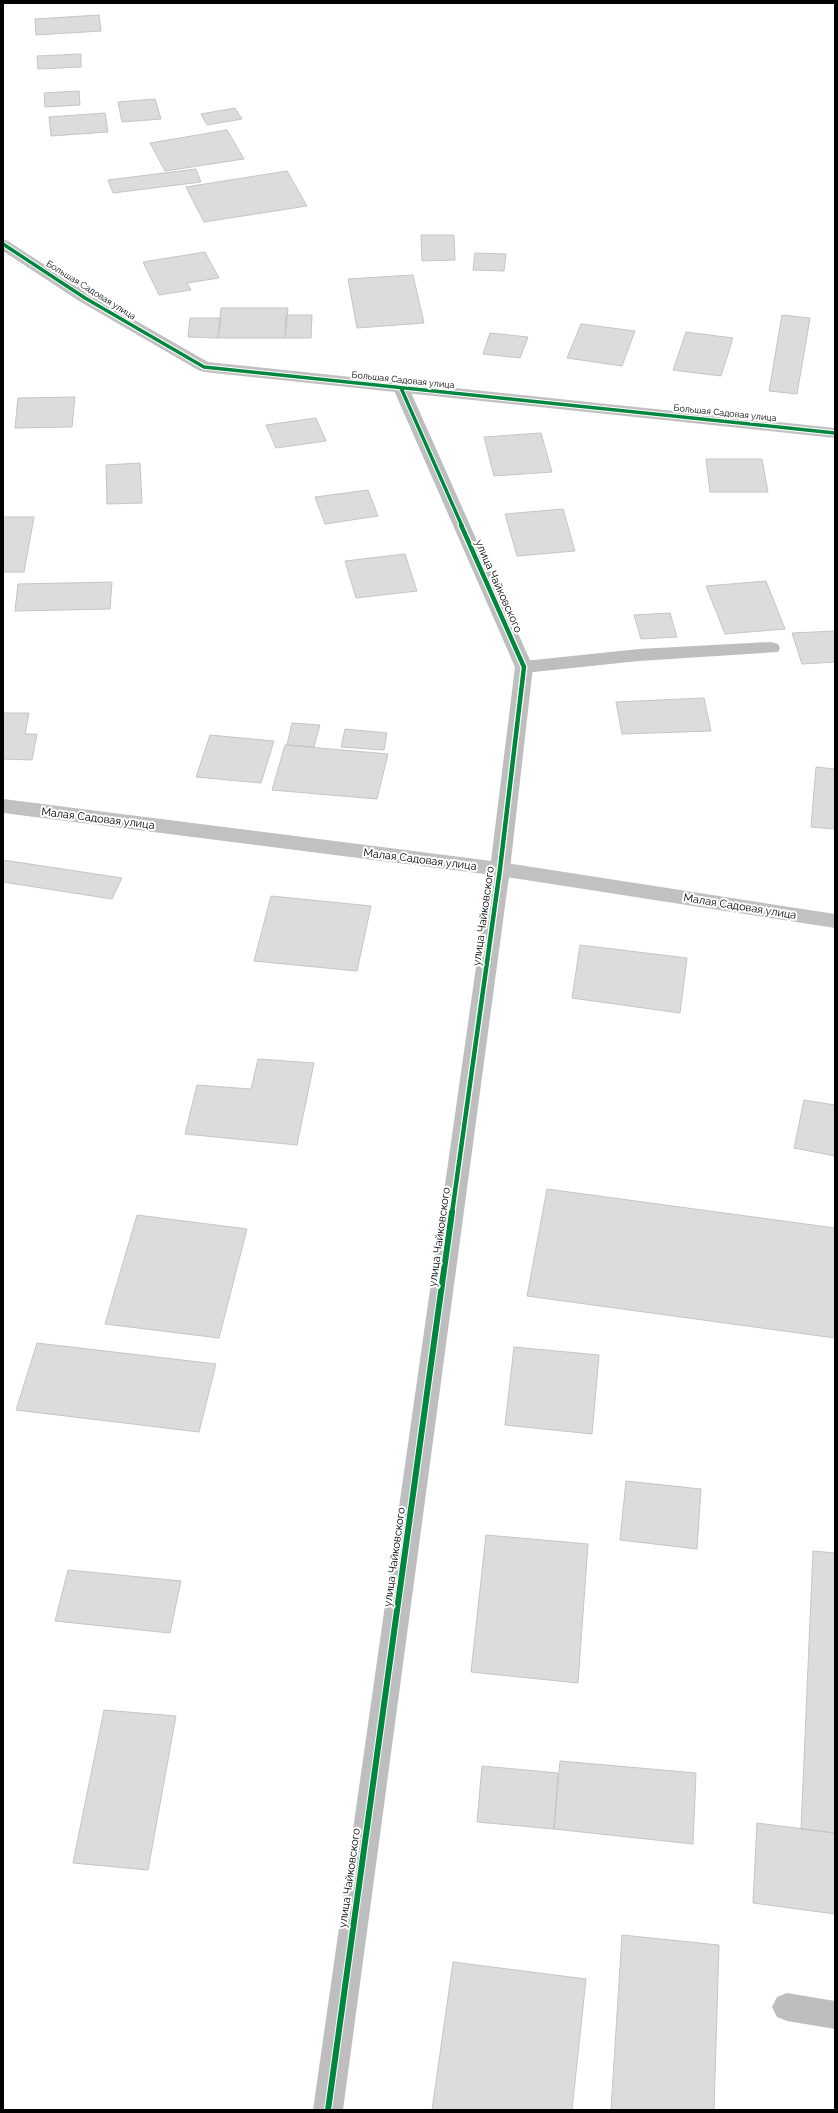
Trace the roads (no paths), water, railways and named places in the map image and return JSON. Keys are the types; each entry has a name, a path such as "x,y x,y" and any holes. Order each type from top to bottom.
{"street":[{"name":"Большая Садовая улица","path":"3,244 85,298 204,367 835,433"},
{"name":"улица Чайковского","path":"328,2110 500,869 524,667 401,388"},
{"path":"524,667 639,655 771,648"},
{"name":"Малая Садовая улица","path":"3,806 500,869 835,921"},
{"path":"787,2007 835,2015"}]}
